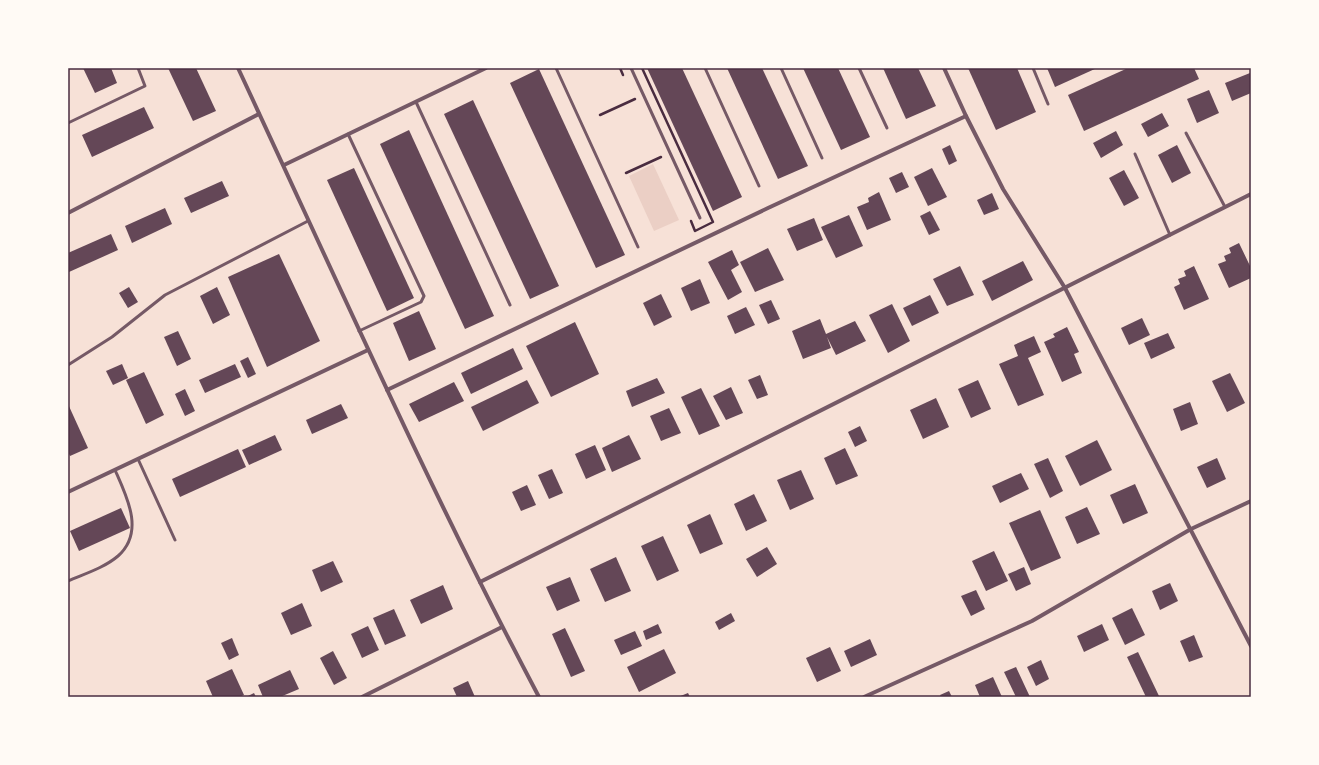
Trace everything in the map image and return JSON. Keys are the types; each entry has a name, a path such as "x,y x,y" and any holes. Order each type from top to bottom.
{"street":[{"path":"238,68 387,390 502,628 539,697"},
{"path":"284,165 486,68"},
{"path":"944,68 966,116 1003,189 1065,288 1251,646"},
{"path":"68,213 259,114"},
{"path":"387,390 966,116"},
{"path":"480,582 650,495 1251,194"},
{"path":"68,492 368,350"},
{"path":"864,697 1032,621 1191,529 1251,501"},
{"path":"362,697 502,628"}],"lane":[{"path":"68,123 145,86 138,68"},
{"path":"556,68 638,247"},
{"path":"631,68 700,218"},
{"path":"705,68 758,186"},
{"path":"781,68 822,158"},
{"path":"859,68 886,128"},
{"path":"1033,68 1048,104"},
{"path":"416,102 510,306"},
{"path":"1186,133 1225,207"},
{"path":"348,134 424,296 421,302 359,331"},
{"path":"1135,154 1170,235"},
{"path":"68,365 112,337 165,295 308,221"},
{"path":"138,459 175,540"},
{"path":"68,581 93,570 118,555 132,535 130,509 126,494 115,470"}],"path":[{"path":"600,115 634,99"},
{"path":"626,174 661,157"}],"shaded area":[{"path":"653,164 679,220 654,231 629,176"}],"building":[{"path":"83,68 111,68 117,83 95,93"},
{"path":"168,68 196,68 216,111 193,121"},
{"path":"647,68 682,68 742,197 713,211"},
{"path":"727,68 762,68 808,166 778,179"},
{"path":"803,68 838,68 870,137 841,150"},
{"path":"883,68 918,68 936,106 906,119"},
{"path":"968,68 1017,68 1036,112 996,130"},
{"path":"1047,68 1097,68 1055,87"},
{"path":"1128,68 1194,68 1199,79 1084,131 1068,95"},
{"path":"539,69 625,255 596,268 510,83"},
{"path":"1250,73 1251,93 1232,101 1225,83"},
{"path":"1209,90 1219,113 1197,123 1187,99"},
{"path":"473,100 559,286 530,299 444,114"},
{"path":"144,107 154,128 92,157 82,135"},
{"path":"1162,113 1169,126 1148,137 1141,124"},
{"path":"409,130 494,316 465,329 380,144"},
{"path":"1116,131 1123,145 1101,158 1093,143"},
{"path":"950,145 957,161 949,165 942,149"},
{"path":"1177,145 1191,173 1172,183 1158,155"},
{"path":"354,168 414,298 387,311 327,180"},
{"path":"932,168 947,197 928,206 914,177"},
{"path":"1124,170 1139,198 1124,206 1109,178"},
{"path":"902,172 909,187 896,193 889,178"},
{"path":"222,181 229,196 191,213 184,198"},
{"path":"879,192 891,220 867,230 857,207 869,202 868,198"},
{"path":"992,193 999,209 984,215 977,200"},
{"path":"165,208 172,224 132,243 125,226"},
{"path":"930,211 940,230 929,235 920,216"},
{"path":"849,215 863,246 836,258 821,227"},
{"path":"814,218 823,240 797,251 787,229"},
{"path":"111,234 118,250 69,272 68,253"},
{"path":"1239,243 1251,268 1251,278 1229,288 1218,264 1226,261 1224,256 1231,253 1229,248"},
{"path":"768,248 784,280 755,292 740,262"},
{"path":"732,250 739,265 731,270 742,292 728,300 708,262"},
{"path":"279,254 320,341 267,367 228,277"},
{"path":"1023,261 1033,280 992,301 982,281"},
{"path":"960,266 974,295 947,306 933,279"},
{"path":"1194,266 1209,299 1184,310 1174,287 1180,284 1178,279 1186,276 1184,271"},
{"path":"700,279 710,303 691,311 681,288"},
{"path":"129,287 138,302 128,308 119,293"},
{"path":"217,287 230,315 213,324 200,296"},
{"path":"661,294 672,317 654,326 643,303"},
{"path":"930,295 939,313 912,326 903,308"},
{"path":"771,300 780,319 768,324 759,305"},
{"path":"892,304 910,341 888,353 869,315"},
{"path":"746,307 755,325 735,334 727,316"},
{"path":"419,311 436,349 409,361 393,323"},
{"path":"1142,318 1150,335 1129,345 1121,328"},
{"path":"820,319 826,334 855,321 866,341 836,355 827,337 831,348 803,359 792,331"},
{"path":"575,322 599,374 551,397 526,346"},
{"path":"1067,327 1079,352 1074,354 1082,373 1062,382 1044,342 1055,337 1053,334"},
{"path":"178,331 191,359 177,366 164,337"},
{"path":"1168,333 1175,348 1151,359 1144,343"},
{"path":"1034,336 1041,352 1028,358 1044,395 1018,406 999,364 1018,356 1014,345"},
{"path":"513,348 523,369 471,394 461,373"},
{"path":"248,357 256,374 248,378 240,361"},
{"path":"122,364 128,378 113,385 106,371"},
{"path":"235,364 241,377 205,393 199,380"},
{"path":"144,372 164,415 146,424 126,380"},
{"path":"1230,373 1245,403 1227,412 1212,381"},
{"path":"760,375 768,395 757,399 748,380"},
{"path":"657,378 665,393 632,407 626,391"},
{"path":"527,380 539,403 483,431 471,407"},
{"path":"978,380 991,409 971,418 958,389"},
{"path":"454,382 464,401 419,422 409,404"},
{"path":"731,387 743,413 726,420 713,396"},
{"path":"701,388 720,426 699,435 681,397"},
{"path":"185,389 195,411 185,416 175,394"},
{"path":"936,398 949,427 923,439 910,410"},
{"path":"1190,402 1198,424 1181,431 1173,409"},
{"path":"68,404 88,448 70,456 68,452"},
{"path":"341,404 348,418 312,434 306,420"},
{"path":"669,408 681,433 661,441 650,416"},
{"path":"860,426 867,441 855,447 848,432"},
{"path":"275,435 282,450 249,465 242,450"},
{"path":"629,435 641,459 612,472 602,448"},
{"path":"1097,440 1112,470 1080,486 1065,456"},
{"path":"595,445 606,470 586,479 575,454"},
{"path":"845,448 858,476 836,485 824,458"},
{"path":"238,449 246,467 180,497 172,479"},
{"path":"1048,458 1063,491 1050,498 1034,464"},
{"path":"1217,458 1226,479 1207,488 1197,467"},
{"path":"552,469 563,493 549,499 538,475"},
{"path":"801,470 814,499 790,510 777,480"},
{"path":"1021,473 1029,489 1000,503 992,486"},
{"path":"1135,484 1148,513 1123,524 1110,495"},
{"path":"527,485 536,505 521,511 512,492"},
{"path":"754,494 767,521 746,531 734,504"},
{"path":"1087,507 1100,534 1077,544 1065,517"},
{"path":"121,508 130,528 79,551 70,531"},
{"path":"1040,510 1061,558 1031,571 1009,523"},
{"path":"710,514 723,544 700,554 687,525"},
{"path":"663,536 679,571 657,581 641,546"},
{"path":"767,547 777,564 757,577 746,559"},
{"path":"994,551 1008,581 986,591 972,561"},
{"path":"616,557 631,591 605,602 590,569"},
{"path":"333,561 343,582 321,592 312,570"},
{"path":"1024,567 1031,584 1016,591 1008,574"},
{"path":"570,577 580,601 557,611 546,587"},
{"path":"1170,583 1178,601 1160,610 1152,591"},
{"path":"443,585 453,609 421,624 410,600"},
{"path":"976,590 985,609 971,616 961,596"},
{"path":"302,603 312,626 291,635 281,613"},
{"path":"1132,608 1145,635 1125,645 1112,618"},
{"path":"394,609 406,636 385,645 373,618"},
{"path":"731,613 735,621 719,630 715,622"},
{"path":"658,624 662,633 646,640 643,631"},
{"path":"1102,624 1109,640 1084,652 1077,636"},
{"path":"368,626 379,650 362,658 351,634"},
{"path":"565,628 585,671 571,677 552,634"},
{"path":"635,631 642,646 621,655 614,640"},
{"path":"1194,635 1203,657 1189,662 1180,641"},
{"path":"232,638 239,655 229,660 221,643"},
{"path":"870,639 877,655 851,667 844,651"},
{"path":"830,647 841,671 817,682 806,658"},
{"path":"664,649 676,673 639,692 627,667"},
{"path":"333,651 347,678 334,685 320,658"},
{"path":"1138,652 1159,696 1157,697 1146,697 1127,657"},
{"path":"1041,660 1049,679 1036,686 1027,667"},
{"path":"1016,667 1030,697 1016,697 1004,672"},
{"path":"232,669 244,695 239,697 213,697 206,681"},
{"path":"290,670 299,689 280,697 263,697 258,685"},
{"path":"993,677 1002,697 980,697 975,685"},
{"path":"468,681 475,697 457,697 453,688"},
{"path":"949,691 952,697 941,697 940,695"},
{"path":"254,693 256,697 246,697"},
{"path":"688,693 690,697 678,697"}]}
